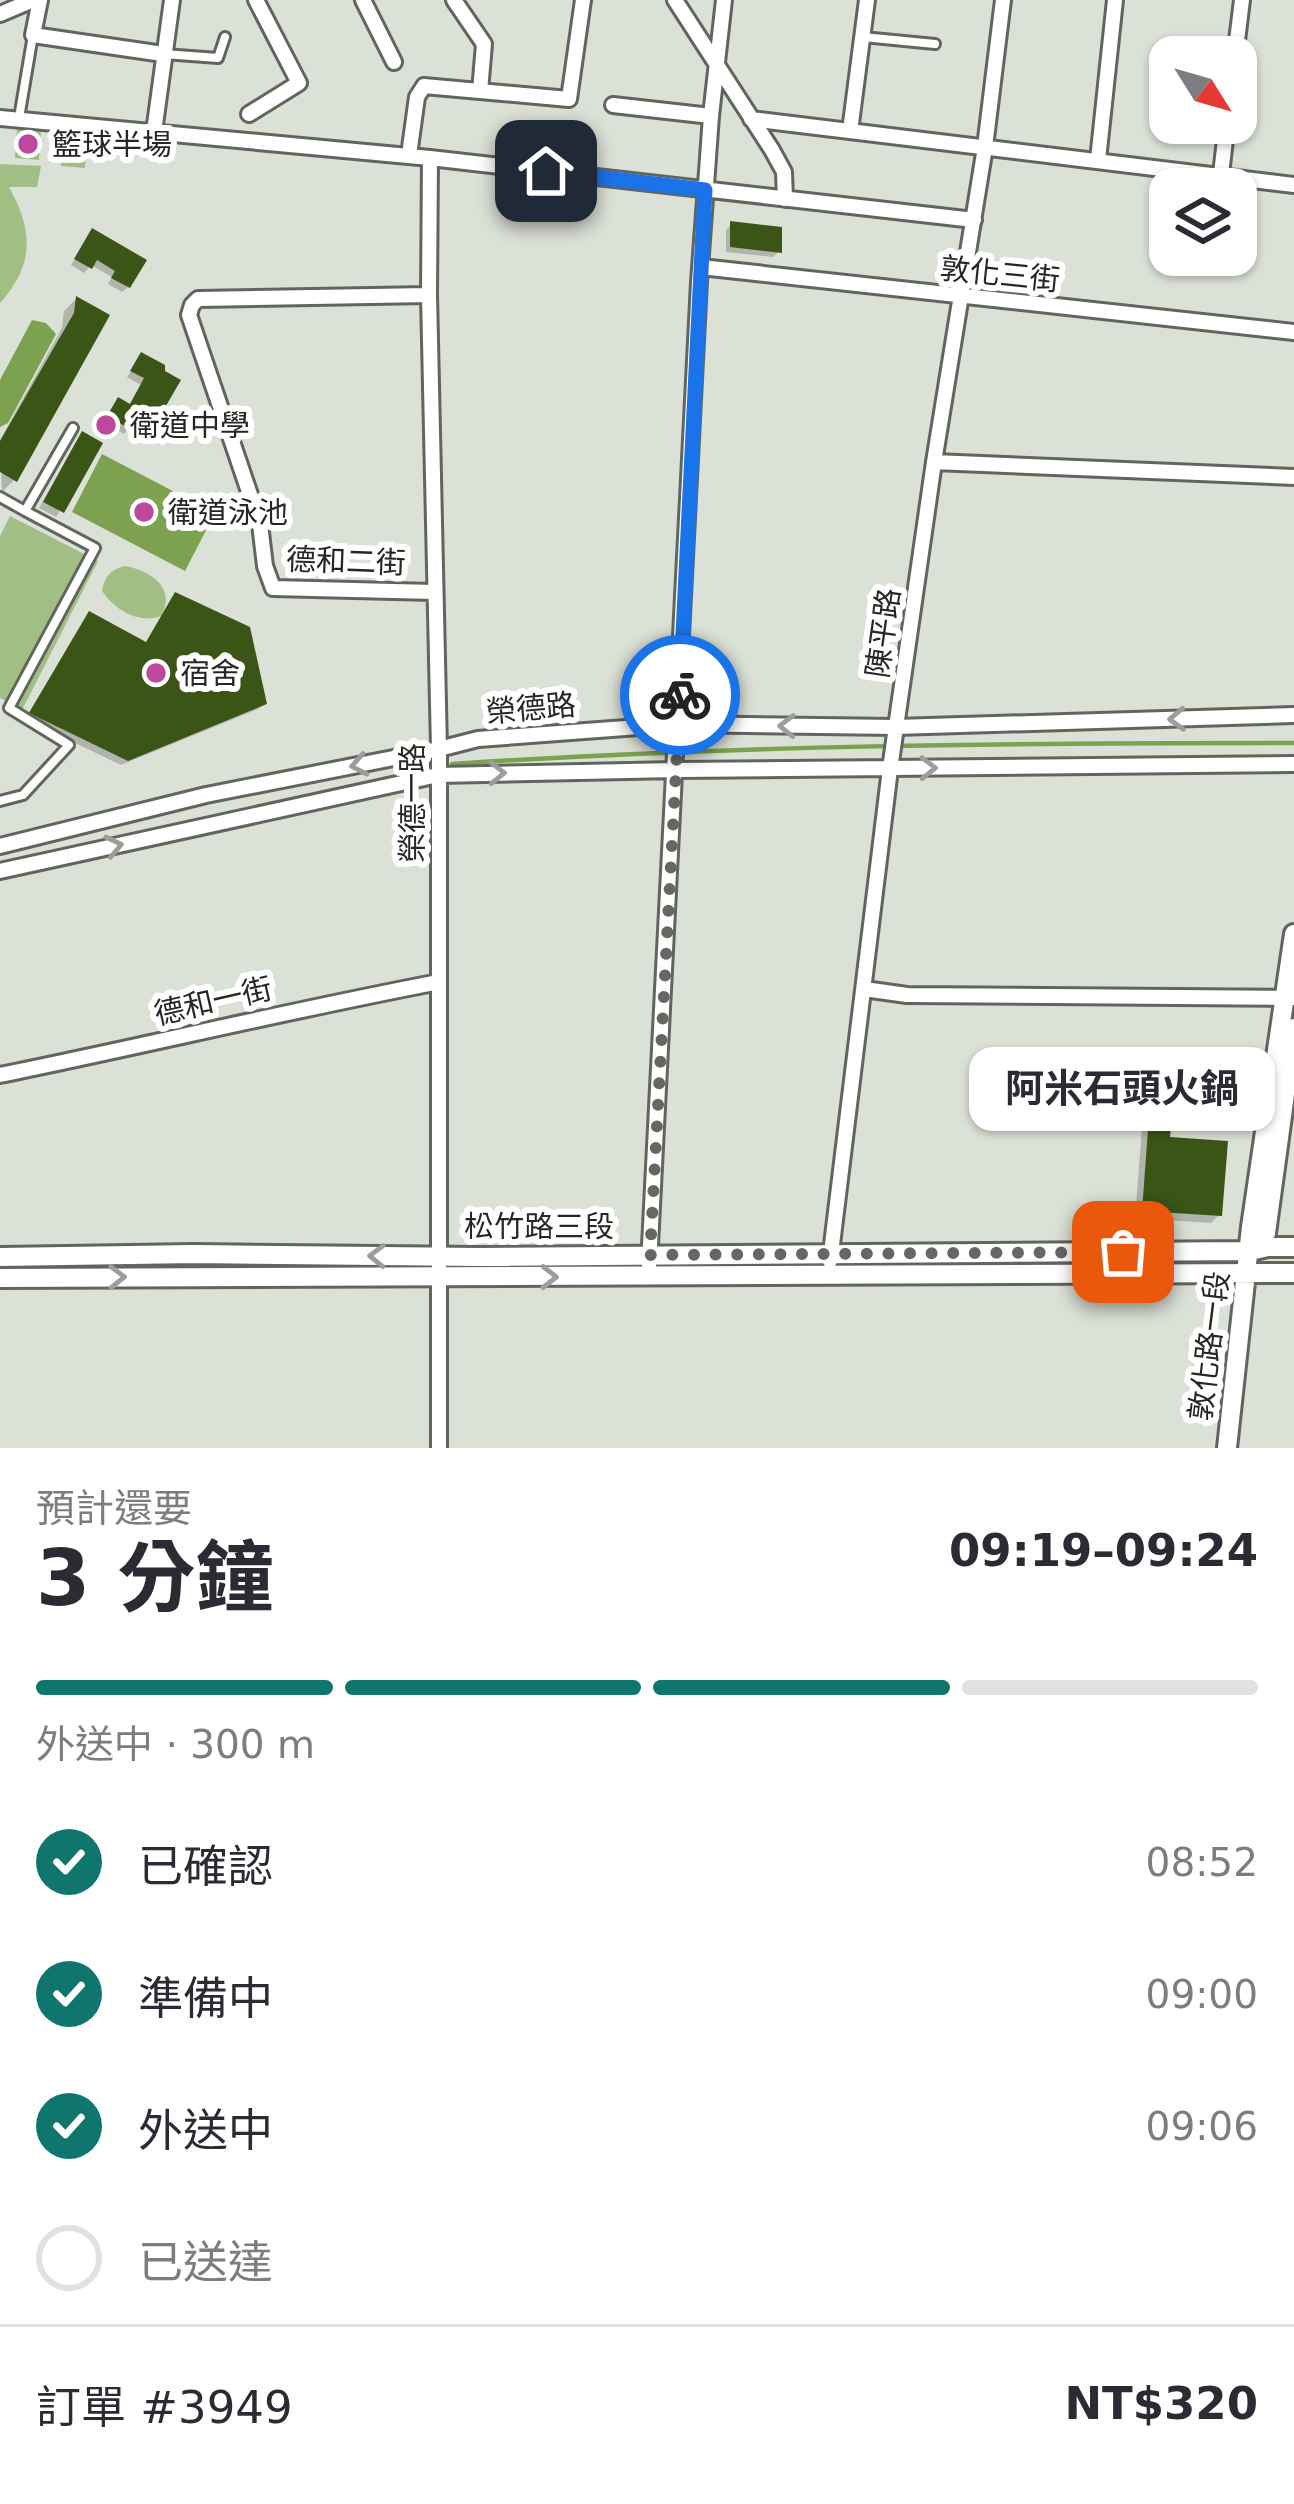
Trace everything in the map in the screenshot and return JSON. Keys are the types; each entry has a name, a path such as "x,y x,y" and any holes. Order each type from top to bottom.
{"street":[{"path":"0,14 36,0 33,35 163,54"},
{"path":"154,132 172,0"},
{"path":"249,114 298,83 256,0"},
{"path":"363,0 394,62"},
{"path":"454,0 484,44 480,91"},
{"path":"409,155 417,97 424,86 569,99 583,0"},
{"path":"675,0 784,172 785,200"},
{"path":"649,1276 705,190 724,0"},
{"path":"850,131 867,0"},
{"name":"陳平路","path":"829,1276 890,769 1004,0"},
{"path":"1098,160 1115,0"},
{"path":"1238,36 1242,0"},
{"path":"613,106 711,116"},
{"path":"0,118 409,155 974,220"},
{"path":"751,119 1168,168"},
{"name":"榮德一路","path":"430,158 439,749 439,1448"},
{"path":"1257,179 1294,185"},
{"name":"敦化三街","path":"701,267 1294,332"},
{"name":"德和二街","path":"429,295 198,299 189,315 260,524 273,588 434,592"},
{"path":"934,462 1294,476"},
{"name":"榮德路","path":"0,847 206,796 494,737 679,724 896,727 1294,715"},
{"name":"榮德路","path":"0,871 438,775 1294,764"},
{"name":"敦化路一段","path":"1227,1448 1294,934"},
{"name":"德和一街","path":"0,1075 439,982"},
{"path":"864,989 907,995 1289,997"},
{"name":"敦化路一段","path":"1250,1251 1266,1233 1294,1028"},
{"name":"松竹路三段","path":"0,1257 1250,1251 1294,1247"},
{"name":"松竹路三段","path":"0,1279 1294,1274"}],"lane":[{"path":"19,119 33,35"},
{"path":"163,54 218,58 225,37"},
{"path":"863,37 935,44"},
{"path":"25,511 73,428"},
{"path":"0,497 95,548 9,708 69,745 22,795 0,801"}],"shaded area":[{"name":"籃球半場","path":"17,129 41,131 39,160 15,158"},
{"name":"籃球半場","path":"63,137 87,139 85,168 61,166"},
{"path":"0,164 41,166 37,187 9,187 23,218 27,246 20,274 0,303"},
{"path":"32,320 46,323 56,334 8,423 0,427 0,380"},
{"name":"衛道泳池","path":"102,454 215,513 185,571 72,512"},
{"path":"10,516 98,561 22,710 0,698 0,536"},
{"path":"125,566 159,582 166,597 161,616 128,614 102,591 109,574"}],"building":[{"path":"730,221 782,227 782,253 730,247"},
{"path":"92,228 147,260 130,288 111,278 115,271 97,260 92,269 74,259"},
{"path":"76,296 110,315 17,482 0,472 0,441 74,313"},
{"path":"141,352 181,380 156,423 141,414 132,430 107,416 118,397 130,404 144,378 130,371"},
{"path":"82,431 103,443 64,513 43,502"},
{"name":"宿舍","path":"175,592 250,627 267,704 128,761 29,713 89,611 146,642"},
{"path":"1149,1116 1172,1117 1170,1137 1228,1141 1222,1216 1142,1211"}],"waterway":[{"path":"452,764 873,746 1294,743"}],"way so far":[{"path":"680,695 650,1255 1123,1252"}],"place":[{"name":"籃球半場","path":"28,144"},
{"name":"衛道中學","path":"106,425"},
{"name":"衛道泳池","path":"144,512"},
{"name":"宿舍","path":"156,673"},
{"name":"阿米石頭火鍋","path":"1123,1252"}],"route":[{"path":"546,171 705,190 680,695"}]}
